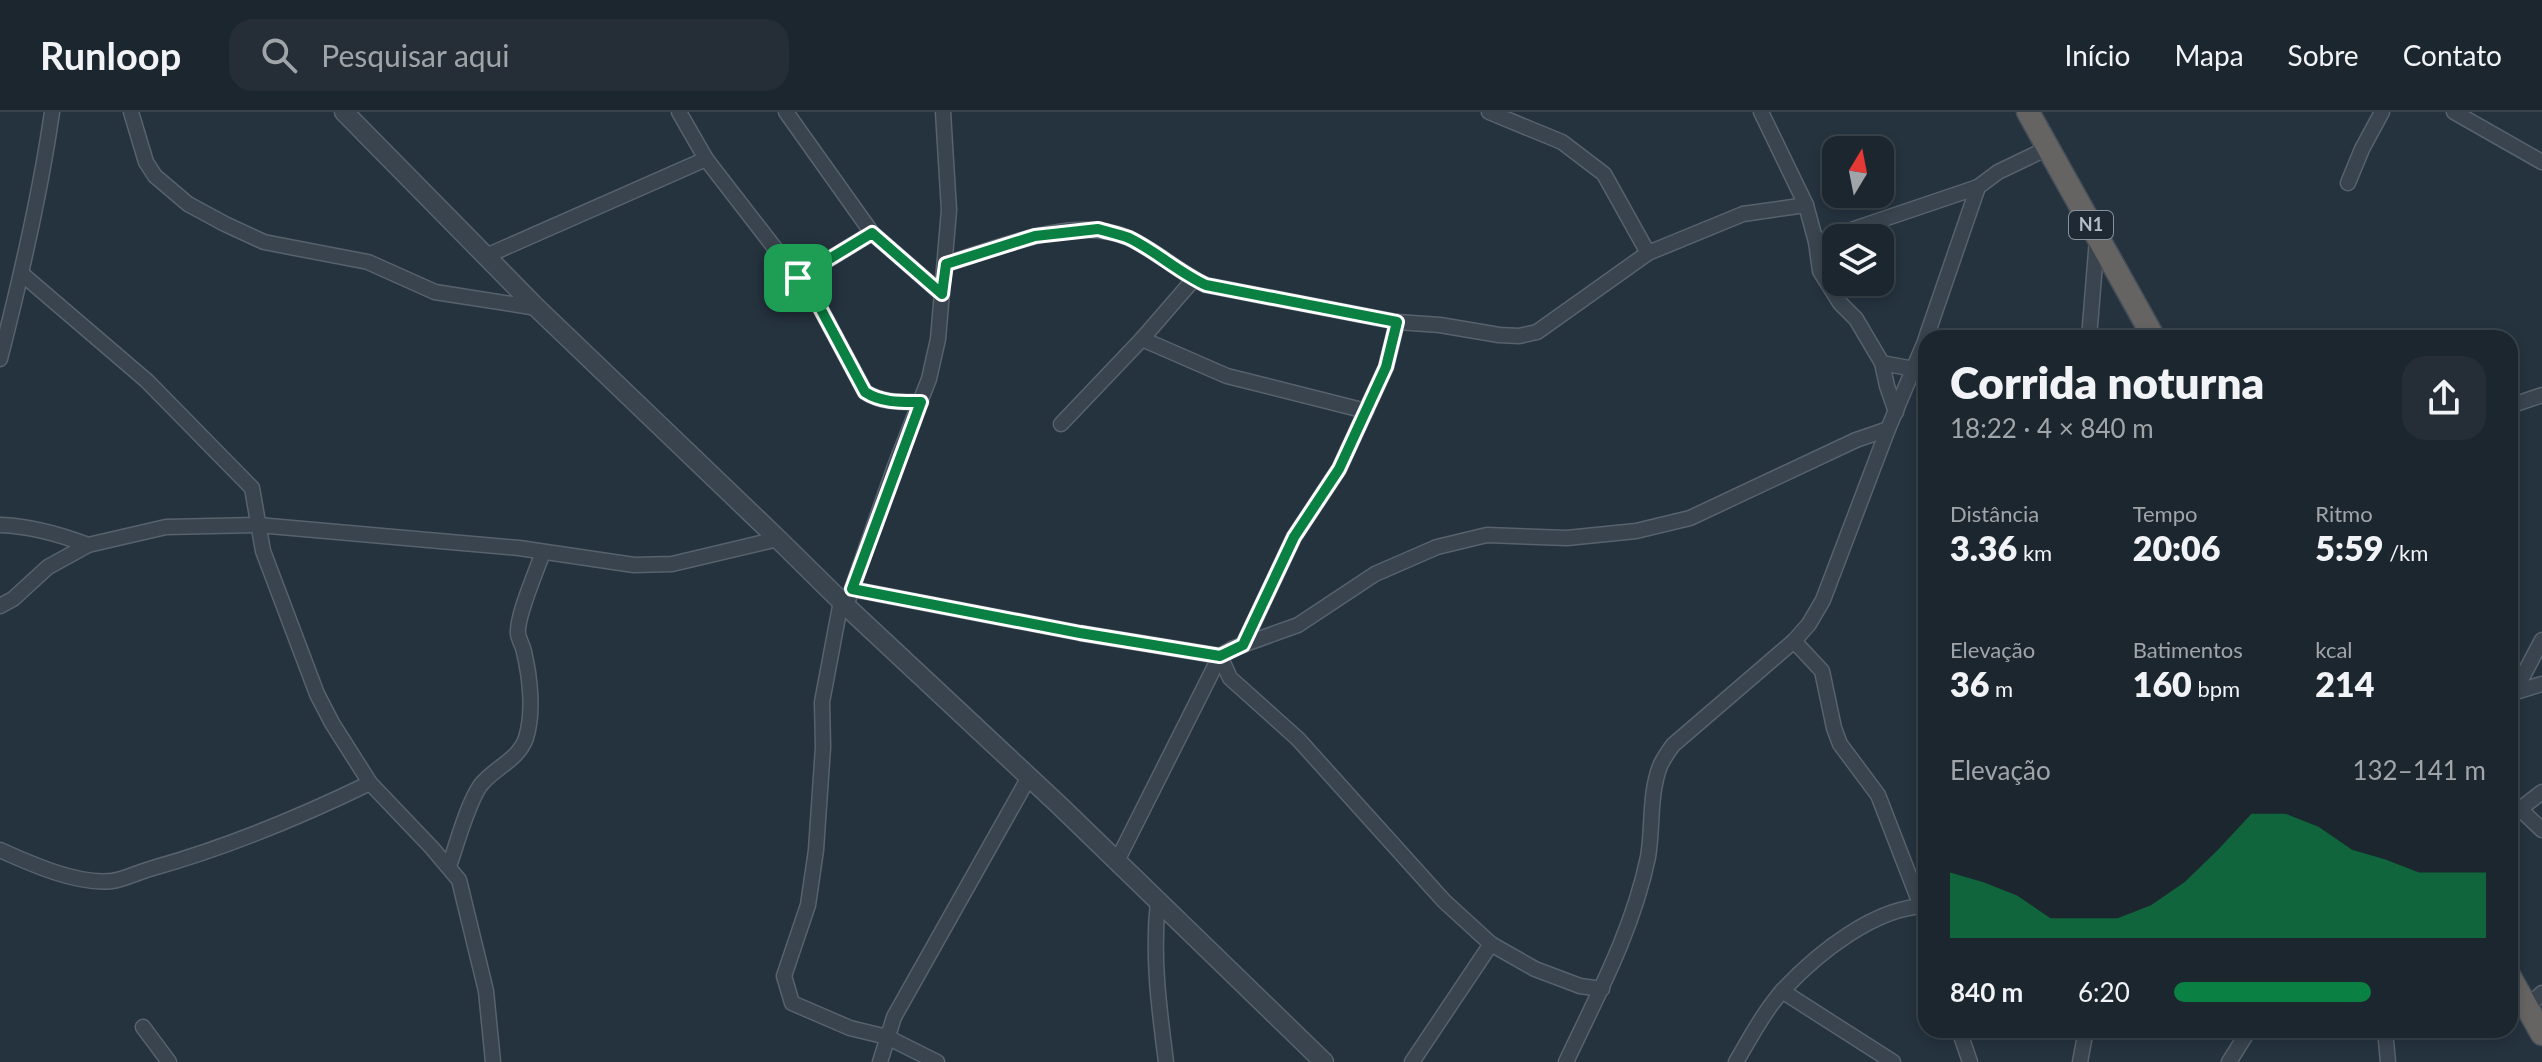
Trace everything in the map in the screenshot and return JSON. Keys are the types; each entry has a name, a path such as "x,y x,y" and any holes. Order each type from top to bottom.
{"highway":[{"name":"N1","path":"2028,112 2150,330"},
{"path":"2518,985 2535,1001 2542,1034"}],"street":[{"path":"0,359 43,178 52,112"},
{"path":"131,112 146,162 155,176 188,204 225,224 264,242 368,262 435,292 537,308"},
{"path":"344,112 537,308 778,539 846,599 1324,1062"},
{"path":"679,112 706,159 818,304 865,392 876,399 921,402"},
{"path":"786,112 872,233 942,294"},
{"path":"937,1062 887,1037 850,1028 792,1003 784,976 808,905 816,850 822,762 822,702 846,599 921,402 938,339 949,210 943,112"},
{"path":"1489,112 1562,142 1604,174 1648,253"},
{"path":"1761,112 1806,205 1820,271 1840,303 1856,319 1882,363 1896,412"},
{"path":"2348,183 2382,112"},
{"path":"2454,112 2542,162"},
{"path":"1816,242 1978,187 1998,172 2048,148"},
{"path":"486,256 706,159"},
{"path":"1929,330 1978,187"},
{"path":"946,264 1035,236 1098,229 1127,237 1206,285 1397,322 1519,336 1537,332 1648,253 1743,214 1806,205"},
{"path":"798,278 872,233"},
{"path":"2090,330 2097,235"},
{"path":"22,274 147,381 252,488 263,551 317,694 332,723 370,783 459,880 486,991 493,1062"},
{"path":"1061,424 1194,279"},
{"path":"1243,645 1294,537 1339,469 1386,367 1397,322"},
{"path":"1142,339 1227,376 1366,411"},
{"path":"1566,1062 1602,989 1633,909 1648,857 1654,788 1660,765 1673,745 1794,641 1809,624 1823,600 1918,359"},
{"path":"1882,363 1914,369"},
{"path":"2518,403 2542,395"},
{"path":"846,599 1220,656 1298,625 1375,574 1437,547 1487,535 1567,538 1636,531 1690,518 1856,440 1888,429"},
{"path":"0,525 19,525 57,533 88,545"},
{"path":"0,606 13,599 48,567 88,545 166,527 258,525 543,552 634,565 672,564 778,539"},
{"path":"449,866 478,789 488,775 501,769 523,746 527,735 530,684 518,634 520,619 543,552"},
{"path":"2518,682 2542,640"},
{"path":"1794,641 1822,671 1840,744 1878,795 1918,892"},
{"path":"1117,861 1220,656"},
{"path":"1220,656 1230,678 1298,739 1444,901 1491,944 1535,969 1580,986 1602,989"},
{"path":"2518,691 2542,684"},
{"path":"880,1062 894,1017 1029,777"},
{"path":"0,850 75,877 113,881 304,815 370,783"},
{"path":"2542,792 2520,809 2542,830"},
{"path":"1158,901 1155,971 1166,1062"},
{"path":"1736,1062 1782,991 1838,942 1900,908 1918,906"},
{"path":"1412,1062 1491,944"},
{"path":"1782,991 1893,1062"},
{"path":"143,1027 169,1062"},
{"path":"1962,1038 1970,1062"},
{"path":"2080,1062 2084,1038"},
{"path":"2229,1062 2244,1038"},
{"path":"2386,1038 2388,1062"}],"route":[{"path":"1098,229 1127,237 1186,276 1206,285 1397,322 1386,367 1339,469 1294,537 1243,645 1220,656 1080,633 852,589 921,402 876,399 865,392 818,304 798,278 872,233 942,294 946,264 1035,236 1098,229"}]}
